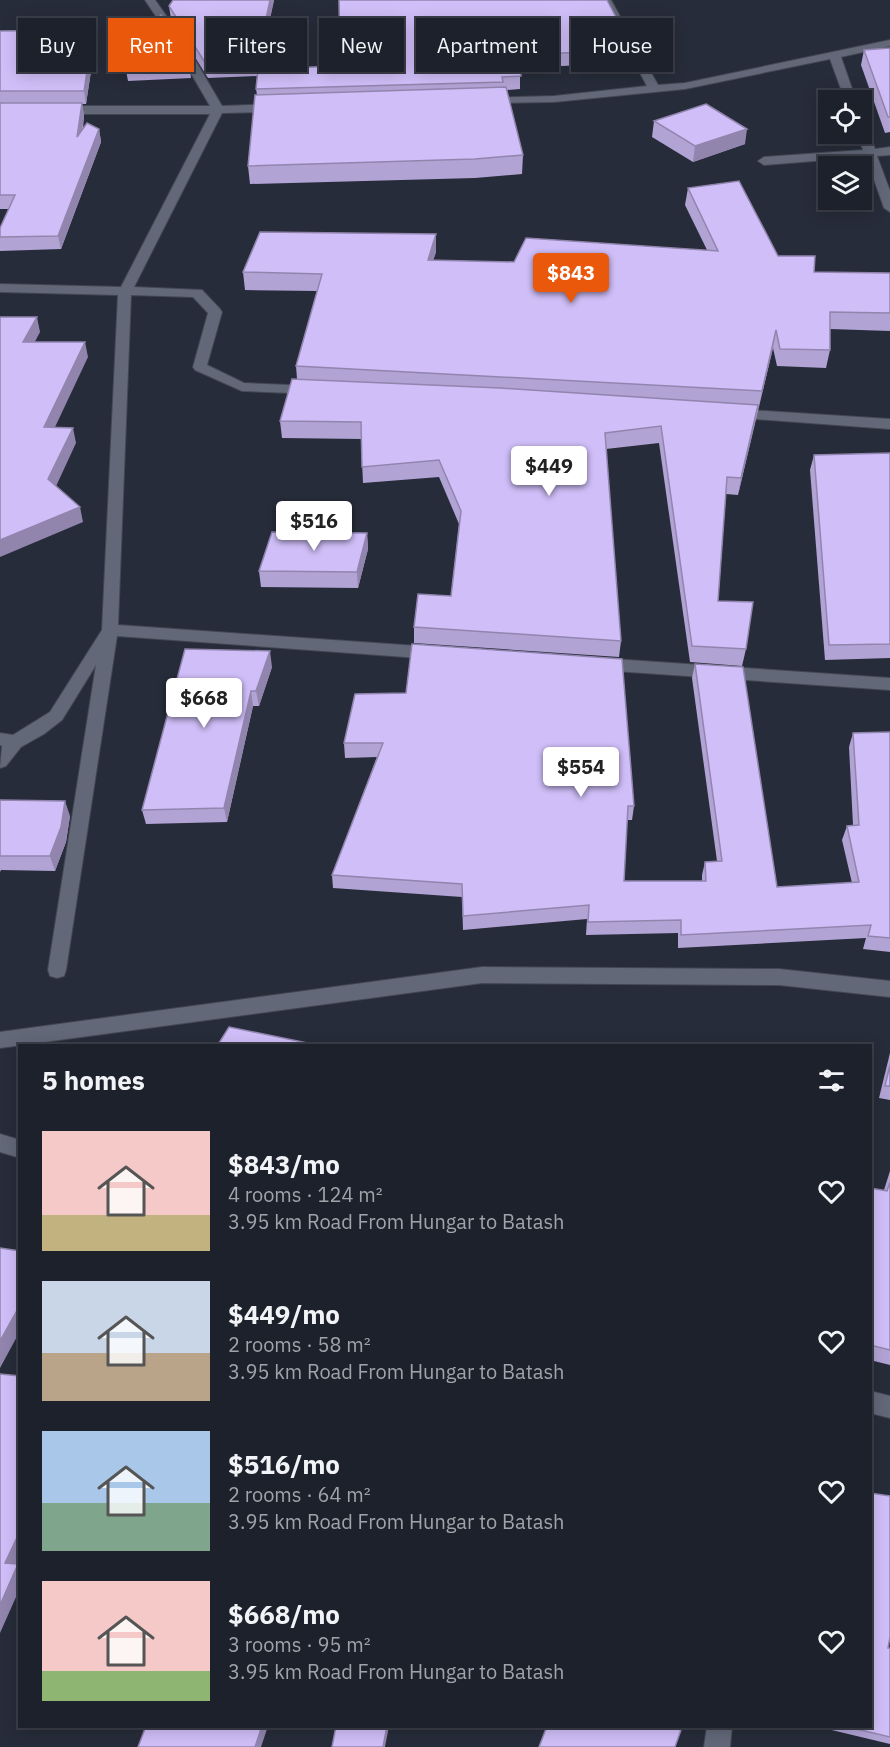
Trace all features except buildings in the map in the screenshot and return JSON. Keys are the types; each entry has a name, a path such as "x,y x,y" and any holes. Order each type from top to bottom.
{"street":[{"path":"150,0 177,39 218,110"},
{"path":"606,0 654,89"},
{"path":"473,101 554,99 685,86 890,43"},
{"path":"834,54 847,90"},
{"path":"46,110 288,108"},
{"path":"57,970 110,630 125,292 218,110"},
{"path":"867,144 890,208"},
{"path":"764,161 890,151"},
{"path":"0,288 197,293 215,312 200,367 242,387 324,391"},
{"path":"713,412 890,424"},
{"path":"110,630 453,654"},
{"path":"0,761 7,740 38,730 56,716 110,630"},
{"path":"583,663 890,684"},
{"path":"0,1040 482,975 779,977 890,989"},
{"path":"0,1143 18,1148"},
{"path":"872,1402 890,1407"},
{"path":"717,1747 720,1728"}]}
